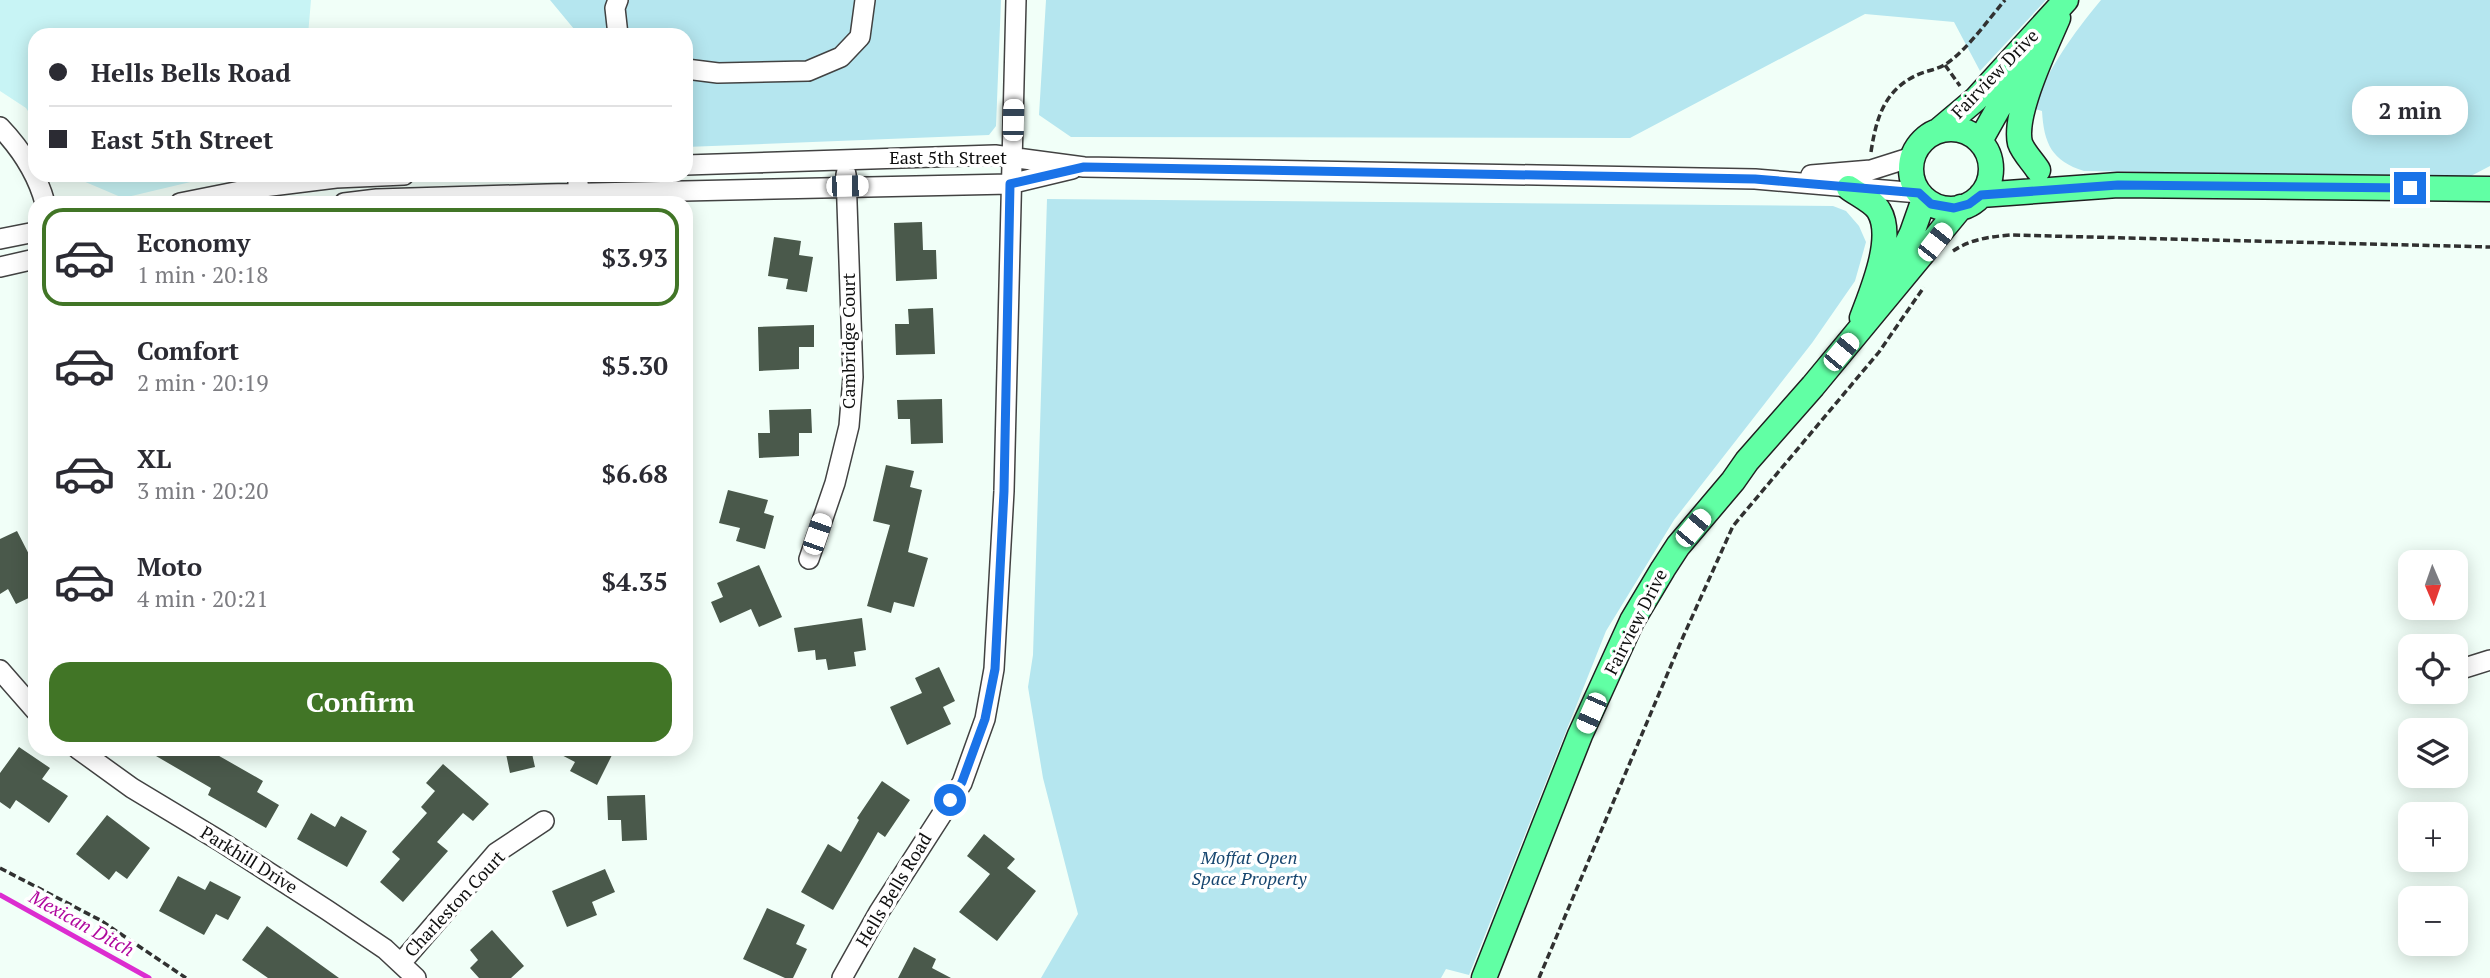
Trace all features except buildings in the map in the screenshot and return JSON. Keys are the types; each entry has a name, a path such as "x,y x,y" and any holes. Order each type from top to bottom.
{"main road":[{"name":"Fairview Drive","path":"1938,131 1976,99 2061,5"},
{"name":"Fairview Drive","path":"1984,147 2061,5"},
{"path":"2038,170 2020,143 2021,117 2036,68 2061,5"},
{"path":"2118,185 2009,164 1960,130 1938,131 1919,144 1912,157 1912,179 1922,196 1945,208 1971,201 2118,185 2490,189"},
{"path":"1971,201 1990,174 1984,147"},
{"path":"1849,188 1879,209 1885,228 1879,273 1863,326"},
{"name":"Fairview Drive","path":"1863,326 1912,233 1922,196"},
{"name":"Fairview Drive","path":"1484,978 1580,736 1632,621 1662,569 1747,461 1971,201"}],"street":[{"path":"617,28 615,8 618,0"},
{"path":"693,70 718,73 808,71 841,57 860,37 865,0"},
{"name":"Hells Bells Road","path":"842,978 878,912 962,782 985,719 995,669 1004,491 1016,0"},
{"path":"0,127 28,164"},
{"name":"East 5th Street","path":"693,165 995,155 1084,167 1755,179 1922,196"},
{"name":"East 5th Street","path":"1755,179 1871,170 1912,157"},
{"name":"Cambridge Court","path":"809,559 835,483 849,426 853,377 846,160"},
{"name":"East 5th Street","path":"452,196 578,191 1010,184 1084,167"},
{"path":"215,196 255,188 292,193 324,182"},
{"path":"0,239 28,233"},
{"path":"0,267 28,261"},
{"path":"2468,667 2490,660"},
{"path":"0,670 28,702"},
{"name":"Parkhill Drive","path":"88,756 132,788 220,841 384,948 416,978"},
{"name":"Charleston Court","path":"401,963 496,853 544,821"}],"path":[{"path":"1871,154 1874,132 1884,104 1896,87 1916,75 1945,65 1971,40 2005,0"},
{"path":"1945,65 1964,90"},
{"path":"1952,252 1965,243 2010,235 2490,247"},
{"path":"1539,978 1683,637 1733,526 1879,352 1924,287"},
{"path":"0,868 100,920 187,978"}],"green space":[{"path":"550,0 1001,0 996,126 989,135 693,147 693,28 573,28"},
{"path":"1046,0 2046,0 1980,71 1954,22 1865,14 1630,138 1071,137 1039,115"},
{"path":"2101,0 2490,0 2490,166 2469,177 2084,171 2073,167 2052,150 2045,133 2042,111 2032,108 2062,52"},
{"name":"Moffat Open Space Property","path":"1047,199 1833,206 1846,211 1859,226 1866,242 1855,281 1812,343 1674,520 1606,631 1469,975 1446,969 1441,978 1041,978 1078,914 1043,778 1028,687 1033,655"}],"shaded area":[{"path":"0,0 311,0 309,28 28,28 28,111 0,91"},
{"path":"85,182 190,182 131,196 118,196"}],"waterway":[{"name":"Mexican Ditch","path":"0,895 149,978"}],"route":[{"path":"950,800 971,762 985,719 995,669 1004,491 1002,485 1006,419 1010,184 1084,167 1755,179 1919,193 1931,204 1945,208 1961,207 1981,195 2118,185 2410,188"}]}
